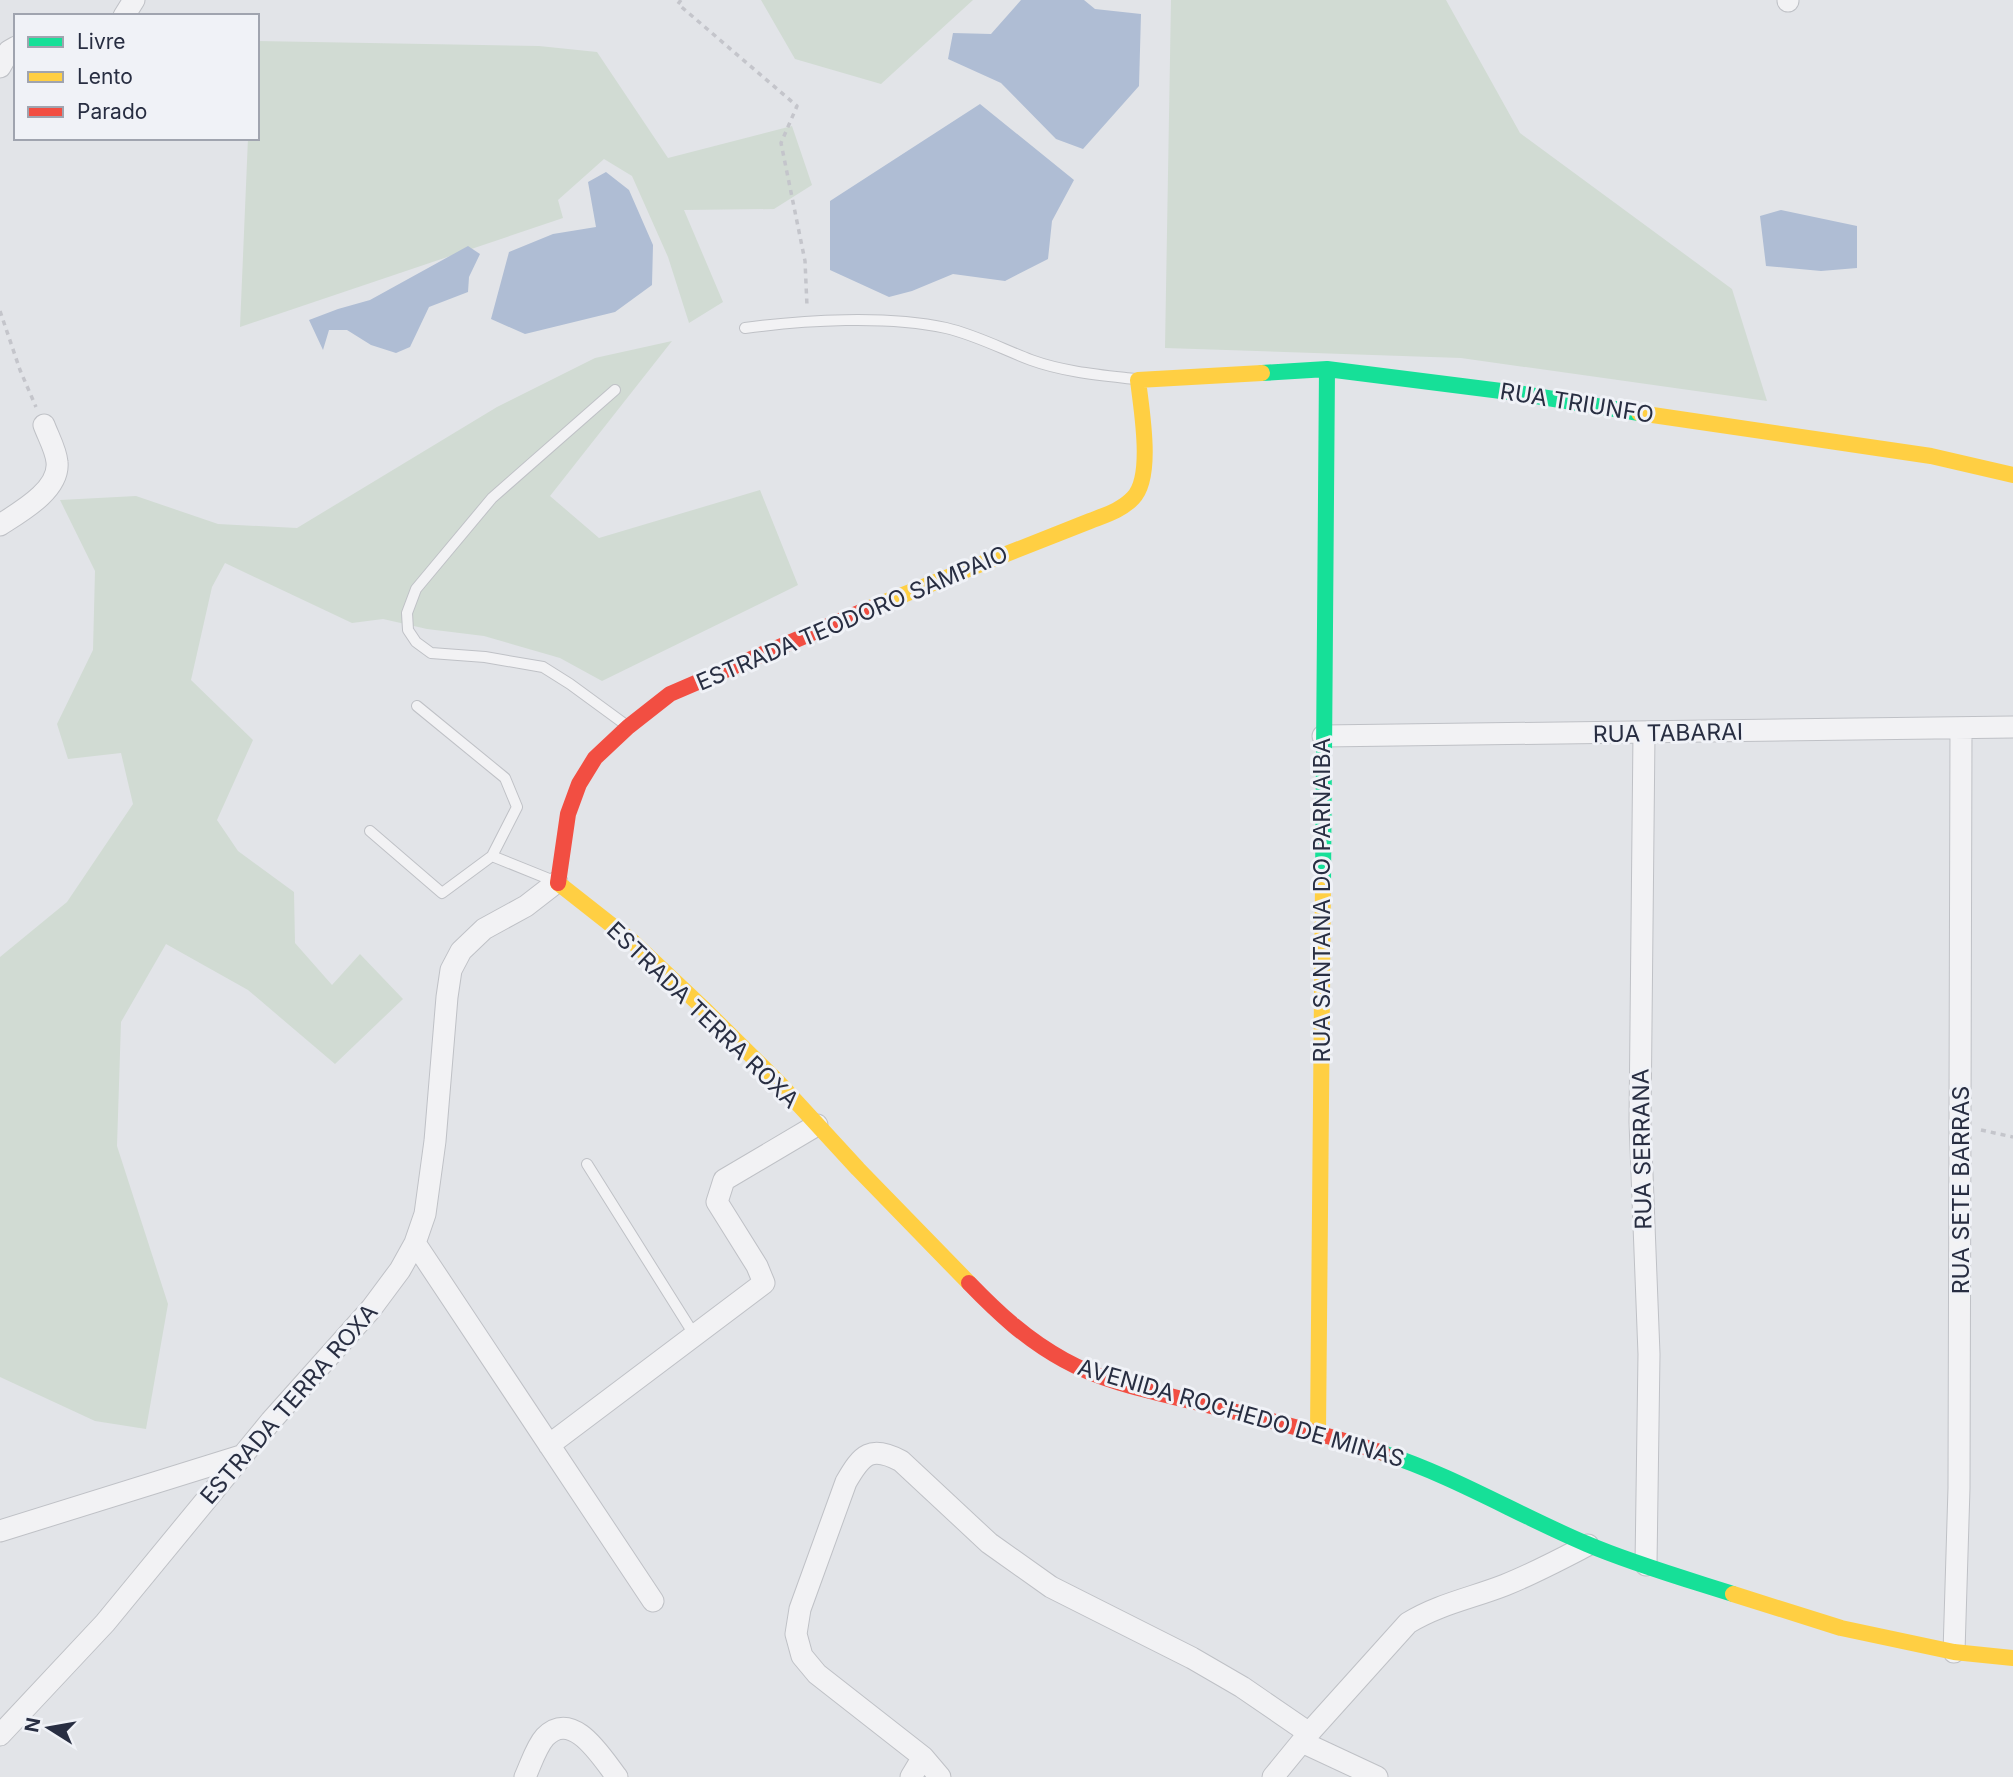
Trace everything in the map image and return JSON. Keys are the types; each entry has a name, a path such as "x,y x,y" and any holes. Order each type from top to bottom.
{"street":[{"path":"0,67 9,51 14,48"},
{"name":"RUA TRIUNFO","path":"1138,380 1327,369 1517,393 1931,456 2013,475"},
{"name":"RUA SANTANA DO PARNAIBA","path":"1318,1432 1327,369"},
{"name":"ESTRADA TEODORO SAMPAIO","path":"557,882 568,814 579,784 595,758 628,727 670,694 808,633 1129,503 1140,492 1143,471 1138,380"},
{"path":"0,525 46,490 55,477 57,462 44,425"},
{"name":"RUA TABARAI","path":"1323,736 2013,727"},
{"name":"RUA SETE BARRAS","path":"1954,1652 1959,1488 1962,1126 1961,728"},
{"name":"RUA SERRANA","path":"1644,733 1640,1122 1649,1354 1646,1565"},
{"name":"ESTRADA TERRA ROXA","path":"0,1735 105,1623 309,1377 371,1309 400,1270 415,1243 425,1214 451,970 461,951 484,929 526,906 557,882 653,961 778,1082 997,1312 1025,1336 1065,1361"},
{"path":"549,1445 764,1283 757,1266 716,1202 724,1180 817,1125"},
{"path":"415,1243 653,1601"},
{"name":"AVENIDA ROCHEDO DE MINAS","path":"1065,1361 1104,1377 1318,1432 1413,1463 1588,1545 1841,1628 1954,1652 2013,1658"},
{"path":"940,1777 923,1757 817,1674 802,1656 796,1634 800,1609 846,1482 857,1463 870,1454 885,1452 901,1461 989,1543 1051,1587 1242,1687 1306,1737 1377,1777"},
{"path":"0,1531 244,1455"},
{"path":"1273,1777 1392,1639 1409,1623 1429,1610 1502,1586 1588,1545"},
{"path":"525,1777 546,1737 559,1729 573,1729 587,1739 617,1777"},
{"path":"911,1777 923,1757"}],"lane":[{"path":"745,328 808,323 896,323 944,328 1067,371 1138,380"},
{"path":"615,390 492,498 416,589 407,613 408,630 416,642 431,653 485,657 543,667 628,727"},
{"path":"370,831 442,893 492,856 517,807 505,778 417,706"},
{"path":"492,856 557,882"},
{"path":"587,1164 695,1336"}],"path":[{"path":"681,0 678,4 797,106 781,143 805,261 808,323"},
{"path":"0,310 20,370 44,425"},
{"path":"1962,1126 2013,1136"}],"shaded area":[{"path":"761,0 973,0 881,84 795,59"},
{"path":"1171,0 1446,0 1520,133 1732,289 1767,401 1461,358 1165,348"},
{"path":"259,41 539,46 597,52 668,158 792,126 812,185 774,209 684,210 723,302 689,323 668,257 632,176 604,159 558,200 563,218 240,327 248,140 259,140"},
{"path":"672,341 550,496 599,538 760,490 798,585 602,681 560,658 484,636 427,629 383,619 352,623 225,563 212,587 191,680 253,740 217,820 238,851 294,892 295,943 332,985 360,954 403,999 335,1064 248,990 166,944 121,1022 117,1146 168,1304 146,1429 95,1421 0,1377 0,957 67,902 133,804 121,753 68,759 57,724 93,650 95,571 60,500 136,496 218,524 297,528 497,407 595,358"}],"water":[{"path":"1021,0 1084,0 1095,9 1141,14 1139,86 1083,149 1056,139 1001,83 948,59 953,33 991,34"},
{"path":"980,104 1074,180 1052,221 1048,259 1005,281 953,274 912,291 889,297 830,270 830,201"},
{"path":"606,172 629,190 653,245 652,285 615,312 525,334 491,319 509,252 553,234 596,227 588,182"},
{"path":"1781,210 1857,226 1857,268 1821,271 1766,266 1760,216"},
{"path":"468,246 480,254 469,277 468,292 429,307 410,347 396,353 371,345 347,330 329,330 323,350 309,320 370,300"}],"traffic: fast":[{"path":"1262,373 1327,369 1517,393 1639,413"},
{"path":"1323,883 1327,369"},
{"path":"1383,1453 1461,1484 1604,1551 1733,1594"}],"traffic: slow":[{"path":"870,608 1107,514 1129,502 1139,488 1145,459 1138,380 1262,373"},
{"path":"1639,413 1931,456 2013,475"},
{"path":"558,883 633,942 702,1007 778,1082 969,1283"},
{"path":"1318,1432 1323,883"},
{"path":"1733,1594 1841,1628 1954,1652 2013,1658"}],"traffic: jam":[{"path":"558,883 568,814 579,784 595,758 628,727 670,694 870,608"},
{"path":"969,1283 1025,1335 1064,1360 1098,1375 1383,1453"}]}
